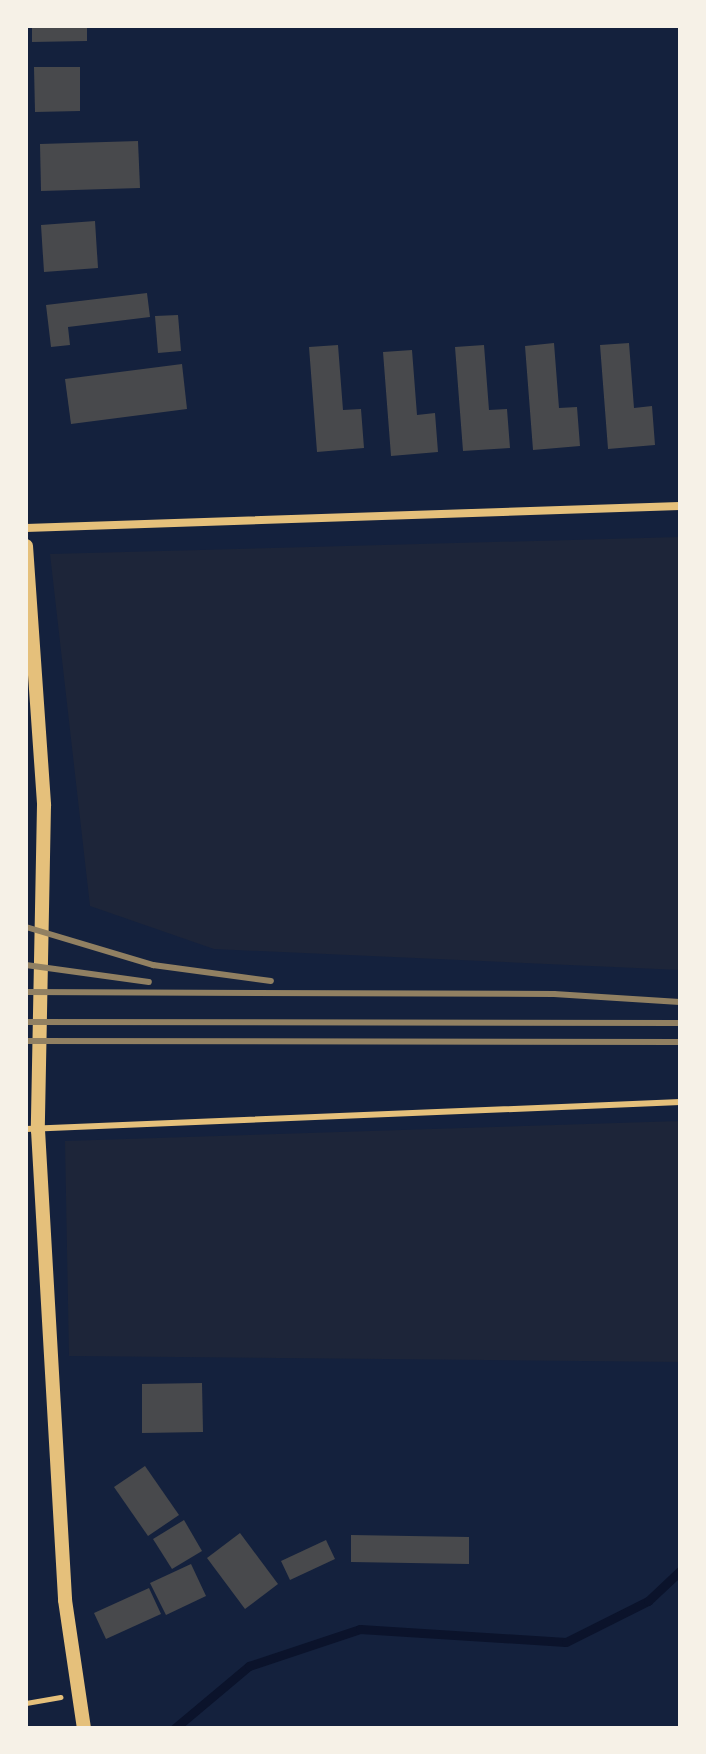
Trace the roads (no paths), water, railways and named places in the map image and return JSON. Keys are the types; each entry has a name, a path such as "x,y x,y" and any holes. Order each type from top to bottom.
{"street":[{"path":"26,528 680,506"},
{"path":"26,546 44,805 32,1130 76,1694 84,1728"}],"lane":[{"path":"32,1130 680,1102"}],"waterway":[{"path":"175,1728 249,1666 360,1629 566,1642 648,1601 680,1571"}],"railway":[{"path":"26,927 153,965 271,981"},
{"path":"26,965 149,982"},
{"path":"26,992 554,994 680,1002"},
{"path":"26,1022 680,1023"},
{"path":"26,1041 680,1042"}]}
